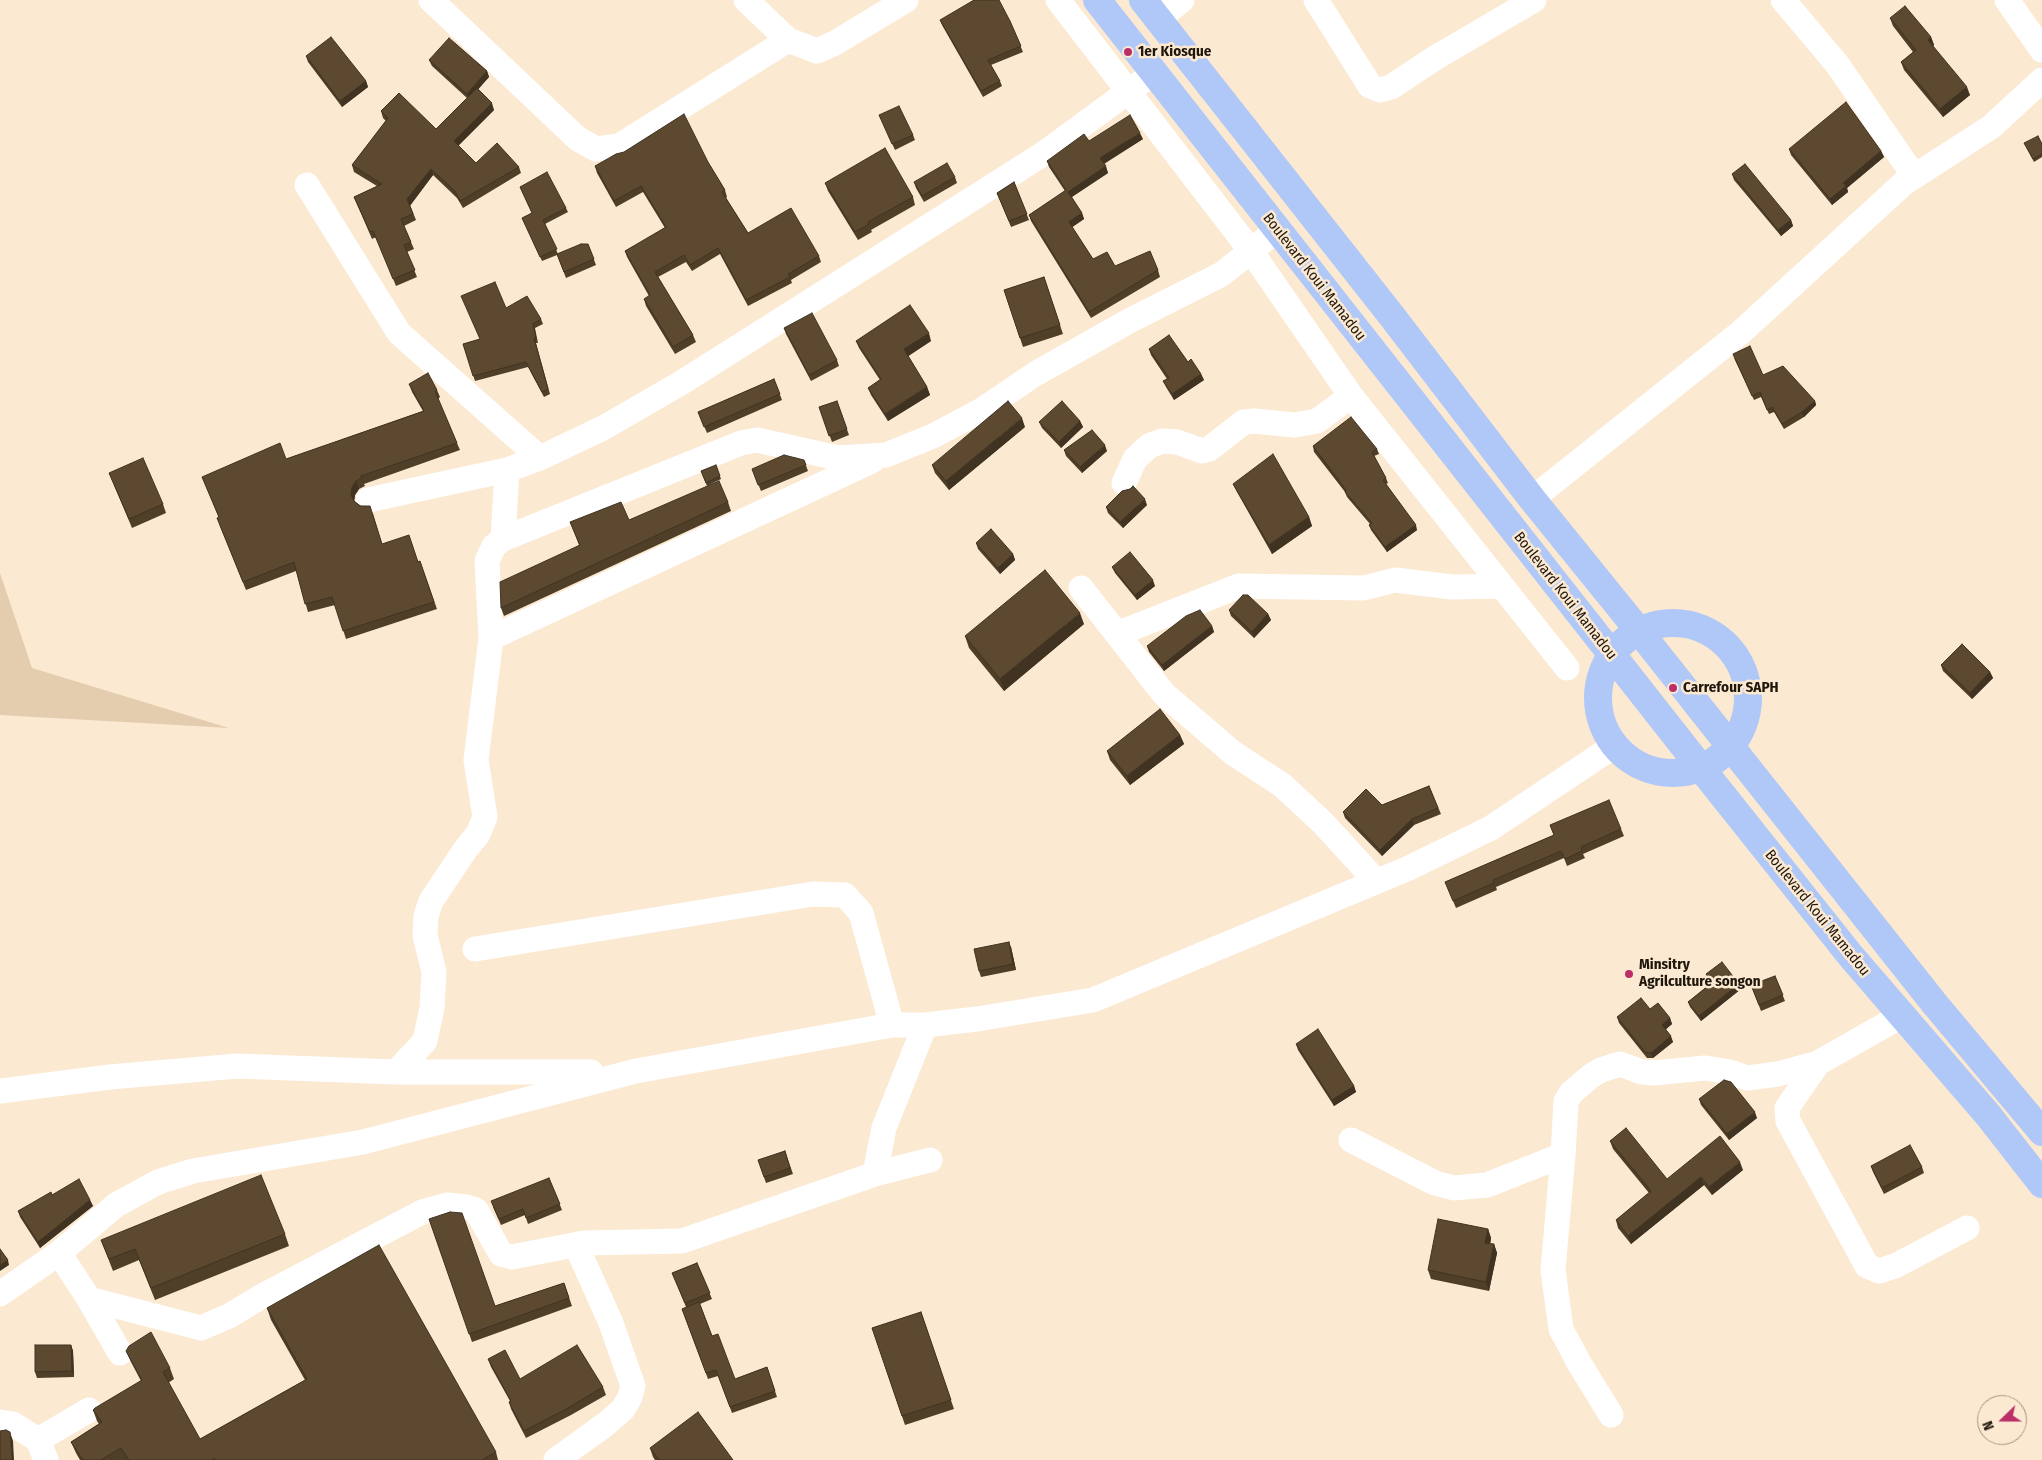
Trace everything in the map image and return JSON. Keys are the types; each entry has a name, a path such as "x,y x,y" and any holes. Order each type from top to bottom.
{"main road":[{"name":"Boulevard Koui Mamadou","path":"1097,0 1700,768 1901,1016 1988,1115 2042,1184"},
{"path":"1151,10 1391,315 1532,499 1934,1003 2042,1132"},
{"path":"1663,624 1689,625 1712,635 1732,652 1744,675 1748,700 1743,725 1730,748 1716,760 1700,768 1678,774 1654,771 1632,762 1614,746 1602,725 1598,701 1600,677 1611,655 1624,641 1639,631 1663,624"}],"street":[{"path":"431,0 578,138 596,149 619,146 788,40"},
{"path":"746,0 788,40 817,51 835,43 906,0"},
{"path":"1058,0 1251,251 1351,396 1567,668"},
{"path":"1151,10 1182,0"},
{"path":"1316,0 1370,86 1380,90 1391,87 1435,58 1534,0"},
{"path":"1783,0 1836,64 1914,176"},
{"path":"2007,0 2042,50"},
{"path":"368,500 507,470 540,458 603,428 681,383 1043,154 1155,72"},
{"path":"1532,499 1740,333 1904,183 1991,127 2042,80"},
{"path":"307,185 399,333 540,458"},
{"path":"491,638 886,455 933,436 982,410 1044,370 1129,321 1222,274 1277,230"},
{"path":"1124,483 1135,459 1149,446 1162,441 1177,442 1202,451 1209,450 1244,422 1254,420 1295,425 1317,421 1351,396"},
{"path":"396,1072 425,1041 432,1008 434,972 425,935 426,916 431,901 478,834 485,818 476,760 491,638 487,561 494,546 503,539 732,447 757,440 838,458 886,455"},
{"path":"503,539 507,470"},
{"path":"1117,634 1238,586 1364,588 1395,580 1452,587 1502,586"},
{"path":"1081,588 1164,694 1233,752 1282,785 1323,822 1376,881"},
{"path":"0,1294 59,1253 116,1205 158,1182 184,1174 363,1142 636,1071 892,1025 925,1025 977,1019 1093,1000 1376,881 1491,828 1614,746"},
{"path":"475,949 813,894 845,895 861,913 892,1025"},
{"path":"1612,1415 1579,1363 1561,1329 1553,1270 1566,1101 1580,1084 1601,1070 1620,1064 1654,1074 1705,1068 1730,1072 1747,1078 1778,1074 1818,1063 1901,1016"},
{"path":"875,1174 884,1128 925,1025"},
{"path":"1818,1063 1787,1108 1788,1121 1867,1266 1879,1271 1895,1266 1967,1228"},
{"path":"0,1091 110,1077 237,1066 396,1072 558,1073 636,1071"},
{"path":"1351,1140 1434,1183 1454,1188 1486,1185 1563,1156"},
{"path":"89,1299 201,1328 228,1316 422,1212 447,1205 476,1210 500,1254 512,1257 576,1245 682,1240 875,1174 930,1160"},
{"path":"556,1460 624,1409 634,1386 611,1323 576,1245"},
{"path":"59,1253 89,1299 120,1353"},
{"path":"0,1422 13,1424 42,1450 89,1410"}],"shaded area":[{"path":"0,573 32,668 229,728 0,715"}],"building":[{"path":"974,0 999,0 1021,46 988,60 1000,81 981,91 940,20"},
{"path":"1905,6 1931,37 1928,40 1967,87 1940,109 1901,62 1916,50 1890,18"},
{"path":"331,37 366,81 340,101 306,56"},
{"path":"449,38 487,71 467,94 429,60"},
{"path":"477,88 492,103 454,141 476,163 497,143 519,167 460,201 455,191 431,169 407,199 413,214 401,219 411,242 404,245 415,270 393,279 373,231 370,232 354,197 382,184 352,165 388,118 381,111 399,93 436,129"},
{"path":"1846,102 1881,151 1843,183 1846,186 1830,199 1789,149"},
{"path":"899,106 913,135 892,144 879,115"},
{"path":"684,114 708,162 725,190 722,192 748,233 791,208 819,256 788,274 790,277 746,300 718,248 690,265 684,255 655,272 693,335 673,347 644,299 650,295 625,251 666,227 641,186 614,201 595,166 616,154 624,152"},
{"path":"1130,115 1140,133 1100,158 1106,166 1068,192 1082,213 1069,222 1093,259 1107,252 1115,266 1150,251 1158,270 1089,312 1029,215 1066,190 1047,161 1084,134 1089,141"},
{"path":"2038,136 2042,144 2042,154 2033,159 2024,143"},
{"path":"885,148 913,197 868,222 869,224 855,232 825,183"},
{"path":"947,163 955,177 922,196 914,182"},
{"path":"1745,164 1791,220 1778,230 1732,174"},
{"path":"547,172 566,208 543,220 557,249 540,257 522,218 532,213 520,187"},
{"path":"1014,182 1027,214 1009,221 997,193"},
{"path":"581,244 588,244 594,259 564,272 557,254"},
{"path":"1044,277 1060,325 1020,338 1004,290"},
{"path":"495,282 506,308 527,296 541,319 533,324 536,338 534,338 548,389 542,392 526,362 473,376 463,344 480,339 461,296"},
{"path":"910,305 929,333 904,349 927,387 885,414 868,388 881,379 856,341"},
{"path":"812,313 837,360 809,375 784,328"},
{"path":"1169,335 1188,362 1191,359 1201,374 1172,394 1163,381 1169,378 1149,349"},
{"path":"1750,346 1763,375 1783,366 1815,401 1802,412 1782,424 1772,407 1767,410 1760,392 1752,396 1733,354"},
{"path":"428,373 437,390 435,391 457,443 361,476 362,478 356,481 352,487 351,495 360,506 370,506 382,544 409,535 434,602 343,631 332,597 305,604 294,562 243,582 202,477 280,443 286,459 424,411 409,384"},
{"path":"774,379 780,394 704,427 698,412"},
{"path":"837,401 847,429 829,436 819,407"},
{"path":"1008,401 1022,418 946,481 932,465"},
{"path":"1062,401 1080,421 1059,442 1039,422"},
{"path":"1351,417 1377,449 1372,452 1386,478 1383,480 1416,525 1385,547 1369,525 1372,523 1345,492 1346,490 1313,446"},
{"path":"1092,430 1105,445 1080,467 1064,450"},
{"path":"1273,454 1309,517 1269,545 1233,484"},
{"path":"784,455 804,460 806,465 758,485 752,469"},
{"path":"143,458 163,504 129,519 109,473"},
{"path":"716,465 720,476 706,483 701,471"},
{"path":"719,481 728,502 501,608 500,582 580,545 570,522 621,502 629,520"},
{"path":"1133,486 1145,499 1120,522 1106,507 1122,491"},
{"path":"991,529 1013,554 998,568 976,543"},
{"path":"1130,552 1153,580 1135,595 1112,567"},
{"path":"1045,570 1080,613 1000,679 965,636"},
{"path":"1243,595 1248,595 1268,614 1252,632 1229,610"},
{"path":"1200,610 1212,626 1162,665 1147,646 1186,616"},
{"path":"1962,644 1990,672 1970,693 1941,665"},
{"path":"1160,709 1180,735 1127,776 1107,751"},
{"path":"1429,786 1438,808 1412,819 1380,850 1343,812 1366,789 1382,805"},
{"path":"1609,800 1621,829 1581,847 1582,851 1565,859 1561,851 1493,880 1494,883 1453,901 1445,882 1554,835 1550,825"},
{"path":"1009,942 1013,964 979,971 974,949"},
{"path":"1722,962 1739,984 1699,1016 1688,1002 1713,982 1706,974"},
{"path":"1775,976 1783,995 1759,1005 1751,985"},
{"path":"1641,998 1650,1009 1658,1003 1670,1018 1662,1025 1671,1036 1651,1053 1645,1052 1617,1017"},
{"path":"1318,1029 1354,1086 1332,1100 1296,1044"},
{"path":"1724,1080 1731,1082 1755,1112 1727,1134 1699,1099"},
{"path":"1626,1128 1667,1179 1720,1136 1740,1162 1709,1187 1701,1177 1628,1236 1616,1220 1651,1191 1610,1141"},
{"path":"1910,1145 1922,1167 1882,1188 1871,1166"},
{"path":"785,1151 790,1168 764,1177 758,1160"},
{"path":"261,1175 285,1234 151,1288 135,1249 109,1259 101,1240"},
{"path":"549,1178 560,1204 526,1218 523,1209 499,1219 491,1201"},
{"path":"79,1179 90,1200 38,1242 18,1211 51,1192 52,1195"},
{"path":"450,1212 462,1213 495,1306 564,1283 569,1298 469,1334 429,1219"},
{"path":"1438,1219 1488,1229 1485,1243 1494,1244 1486,1282 1428,1270"},
{"path":"379,1245 496,1452 482,1460 214,1460 214,1458 212,1460 129,1460 121,1448 101,1460 83,1460 71,1442 102,1422 93,1410 95,1408 142,1380 126,1351 129,1346 151,1332 170,1368 163,1372 200,1439 307,1379 267,1308"},
{"path":"0,1249 8,1260 0,1265"},
{"path":"697,1263 710,1293 685,1303 672,1273"},
{"path":"699,1302 712,1336 718,1334 735,1379 767,1367 775,1391 730,1407 716,1370 706,1373 682,1309"},
{"path":"921,1312 951,1400 902,1416 872,1328"},
{"path":"35,1345 71,1345 72,1371 35,1372"},
{"path":"577,1345 603,1387 524,1431 509,1402 511,1401 488,1359 505,1350 520,1379"},
{"path":"698,1412 733,1460 659,1460 650,1448"},
{"path":"6,1430 10,1432 12,1460 0,1460 0,1431"}],"place":[{"name":"1er Kiosque","path":"1128,52"},
{"name":"Carrefour SAPH","path":"1673,688"},
{"name":"Minsitry Agrilculture songon","path":"1629,974"}]}
